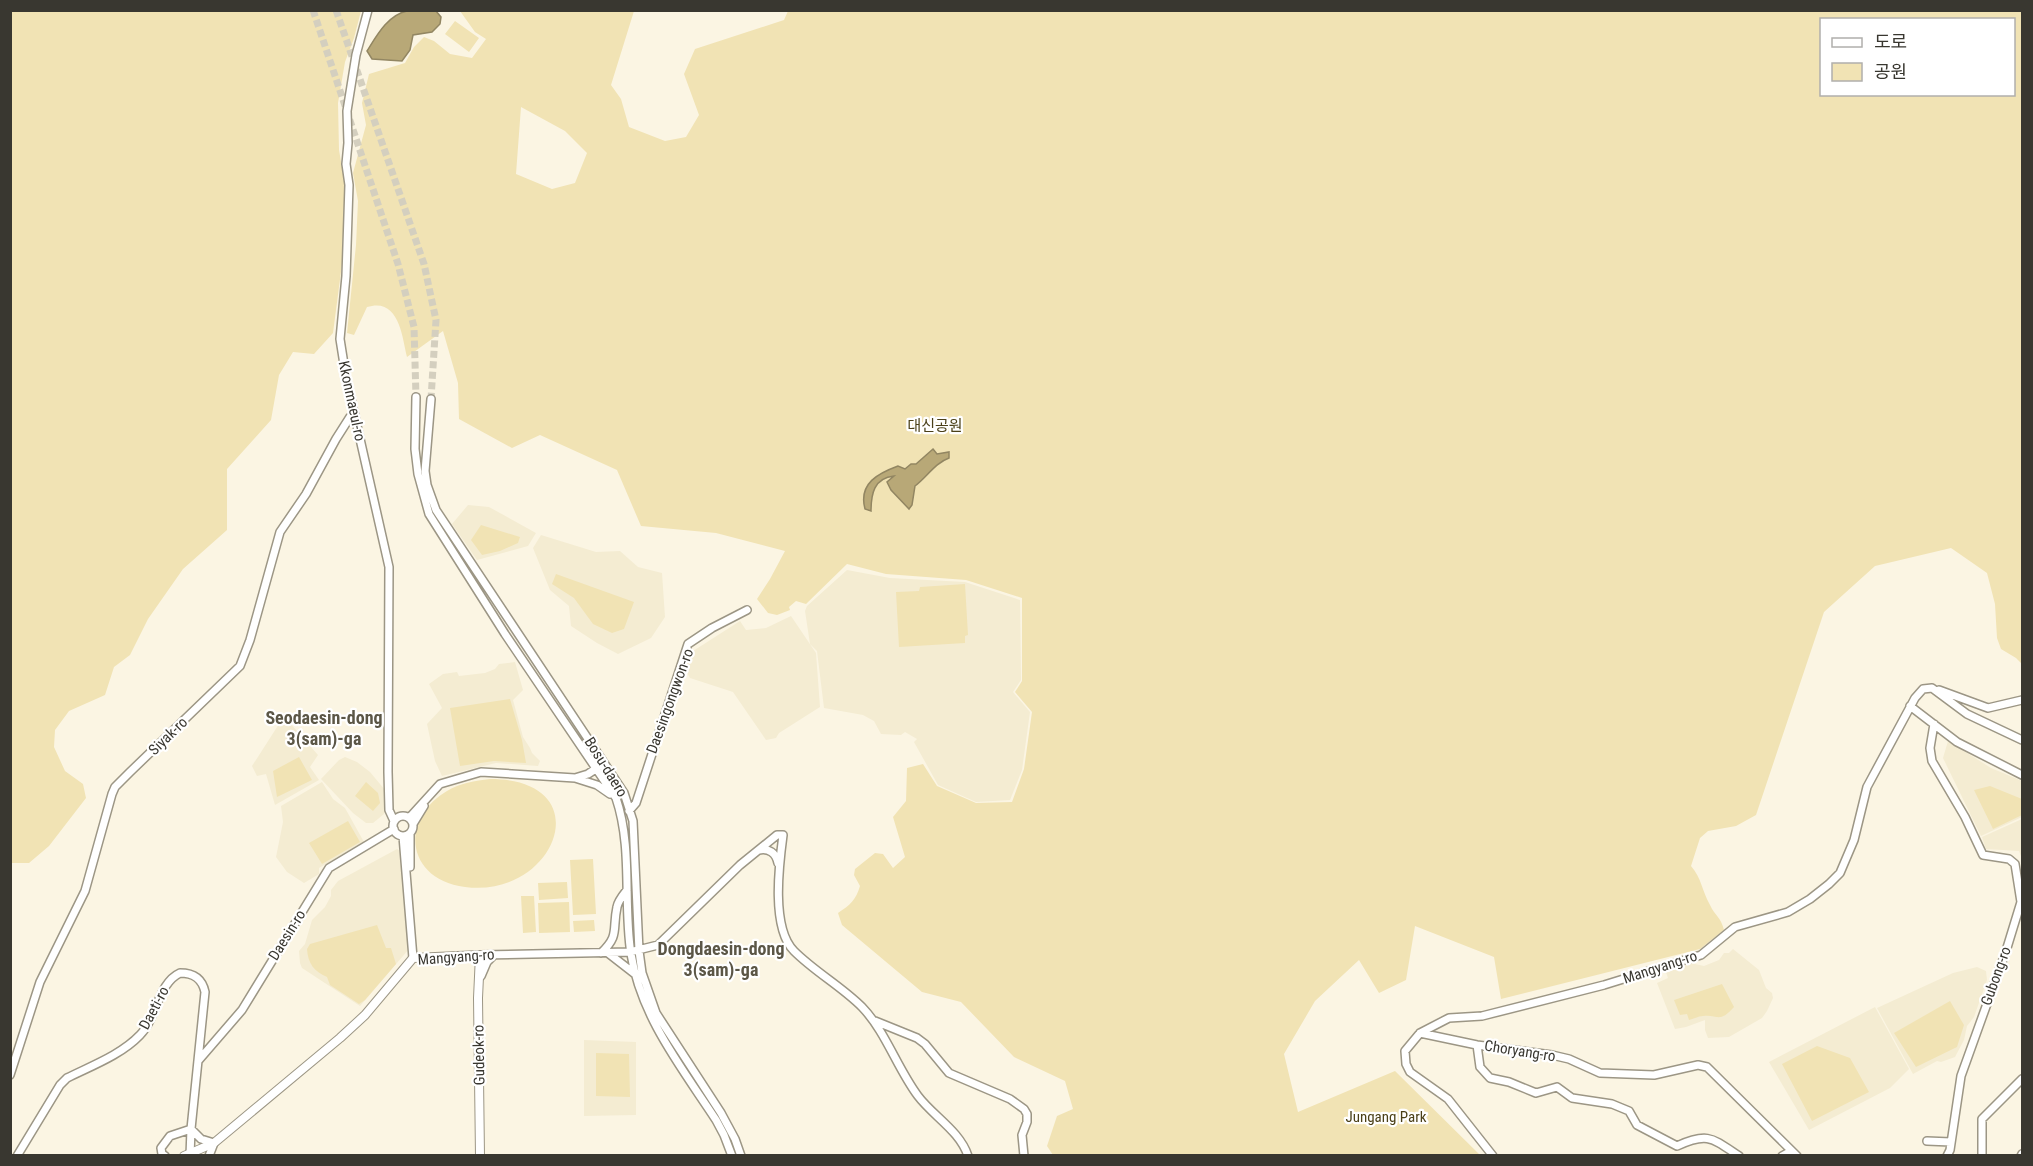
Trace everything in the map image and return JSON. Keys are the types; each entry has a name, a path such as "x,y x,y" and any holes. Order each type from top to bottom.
{"main road":[{"name":"Kkonmaeul-ro","path":"368,10 356,55 347,111 346,164 349,185 346,276 340,339 346,377 390,567 389,791 396,822"},
{"name":"Bosu-daero","path":"416,397 415,449 418,474 429,514 479,595 616,798 621,814 634,951 669,1041 716,1120 732,1155"},
{"name":"Bosu-daero","path":"430,399 425,471 436,510 624,793 633,822 635,974 649,1015 721,1113 741,1155"},
{"name":"Siyak-ro","path":"10,1075 40,982 86,891 112,794 130,772 240,666 250,640 280,532 306,494 341,432 355,414"},
{"name":"Daesingongwon-ro","path":"631,811 636,803 688,644 712,628 747,610"},
{"path":"1932,688 1988,708 2022,700"},
{"path":"1932,688 1967,714 2022,740"},
{"name":"Mangyang-ro","path":"1420,1033 1449,1018 1482,1016 1604,985 1701,955 1735,927 1788,912 1810,898 1840,873 1854,840 1867,787 1910,706 1920,691 1932,688"},
{"path":"1910,706 1957,742 2022,775"},
{"name":"Gubong-ro","path":"1934,724 1930,748 1932,761 1965,817 1983,855 2009,859 2015,864 2021,902 1961,1076 1947,1155"},
{"path":"575,778 588,774 604,762"},
{"path":"413,958 406,890 406,835 411,821 440,784 481,772 575,778 597,785 616,798"},
{"path":"621,814 631,811"},
{"path":"406,835 399,835 396,822 411,821"},
{"name":"Daesin-ro","path":"198,1061 242,1010 329,868 396,822"},
{"name":"Mangyang-ro","path":"188,1155 214,1143 365,1015 413,958 495,954 605,953 634,951 658,945 759,849 777,835 783,835 778,869 780,913 792,950 861,1006 873,1020 918,1096 960,1140 968,1155"},
{"path":"759,849 766,849 774,854 778,860 778,869"},
{"path":"627,890 617,905 615,932 605,953 635,974"},
{"path":"479,984 485,965 495,954"},
{"name":"Gudeok-ro","path":"480,955 480,1155"},
{"name":"Daeti-ro","path":"16,1155 60,1085 67,1078 124,1049 140,1036 148,1025 168,982 180,972 197,977 204,985 205,992 188,1155"},
{"path":"873,1020 917,1038 925,1044 949,1073 1010,1099 1024,1109 1027,1122 1022,1134 1024,1155"},
{"path":"1420,1033 1405,1051 1406,1064 1410,1072 1448,1099 1493,1155"},
{"name":"Choryang-ro","path":"1420,1033 1477,1045 1552,1055 1569,1059 1600,1073 1615,1075 1654,1075 1698,1065 1707,1067 1794,1153"},
{"path":"1477,1045 1480,1067 1490,1078 1509,1082 1536,1094 1557,1087 1572,1098 1612,1104 1629,1111 1637,1125 1677,1146 1698,1137 1708,1137 1739,1155"},
{"path":"1982,1155 1982,1119 2022,1079"},
{"path":"165,1155 162,1154 161,1148 170,1136 190,1129 201,1139 214,1143 209,1155"},
{"path":"1927,1141 1951,1142"},
{"path":"1782,1155 1794,1153"}],"shaded area":[{"path":"407,11 436,11 441,17 440,24 432,32 413,35 410,50 402,61 372,59 367,51 379,32 394,17"},
{"path":"933,449 937,454 949,452 949,458 935,467 915,486 912,505 909,509 891,490 887,482 894,476 887,477 878,483 873,493 871,511 865,509 865,492 872,480 898,466 905,469 911,464 916,464"},
{"path":"468,505 489,507 536,533 528,546 477,560 452,524"},
{"path":"541,535 596,552 620,551 638,567 662,573 665,617 651,638 618,654 571,626 569,606 550,590 533,548"},
{"path":"847,570 890,578 965,582 1020,600 1021,680 1013,692 1030,712 1022,770 1010,800 976,802 938,785 914,742 917,739 905,732 901,735 881,734 874,721 863,715 824,708 817,651 810,644 805,611 807,606"},
{"path":"791,616 816,653 820,707 779,733 776,738 766,740 733,692 690,678 685,669 690,653 740,621 746,630 766,628"},
{"path":"515,662 523,690 513,700 523,737 532,753 540,761 538,766 496,763 442,776 435,761 427,724 442,708 429,684 443,674 457,672 459,676 485,673 495,669 499,664"},
{"path":"289,722 318,755 310,767 319,780 275,805 266,774 257,776 252,766 279,724"},
{"path":"1948,741 1991,768 2022,781 2022,817 1981,836 1943,758"},
{"path":"345,757 357,762 370,772 385,790 389,807 373,823 366,823 353,813 321,779 339,760"},
{"path":"322,782 333,799 345,808 364,842 319,868 319,874 304,883 287,872 276,857 283,822 281,806"},
{"path":"2022,819 2022,859 2019,851 1986,849 1982,837"},
{"path":"397,849 403,853 409,949 360,1006 302,968 299,951 305,944 312,920 325,907 331,896 331,890 338,881"},
{"path":"1733,949 1759,970 1766,988 1772,993 1773,998 1762,1018 1729,1037 1708,1038 1705,1020 1675,1029 1657,983 1668,978 1665,969 1686,962 1704,966 1719,960 1724,953 1729,953"},
{"path":"1977,967 1986,971 1987,980 1974,1017 1967,1026 1964,1040 1955,1057 1941,1062 1937,1061 1913,1074 1877,1008 1953,973"},
{"path":"1875,1007 1909,1069 1890,1088 1809,1130 1769,1062"},
{"path":"584,1040 636,1042 636,1115 584,1116"}],"green space":[{"path":"11,10 361,11 345,62 338,103 339,150 345,185 342,264 333,333 314,354 293,352 279,375 271,420 227,469 227,530 183,569 148,619 130,655 114,667 105,695 69,711 55,730 54,747 65,771 83,784 86,798 49,846 29,863 10,863"},
{"path":"460,11 634,11 611,85 621,99 629,127 665,141 686,137 699,115 684,74 695,49 784,20 788,11 2022,11 2022,664 2001,649 1997,638 1995,604 1987,573 1951,548 1875,566 1824,612 1756,815 1736,826 1708,831 1700,838 1691,866 1724,930 1700,949 1501,999 1494,957 1415,926 1406,980 1379,993 1359,960 1315,1001 1284,1054 1298,1112 1395,1071 1480,1155 1053,1155 1047,1146 1057,1116 1073,1109 1065,1081 1014,1057 961,1002 922,992 842,925 838,913 857,895 860,886 854,875 855,869 875,853 883,854 893,868 905,857 893,817 906,801 907,768 923,764 937,786 976,803 1012,802 1024,769 1032,712 1015,692 1022,681 1022,598 966,580 886,574 847,564 806,604 796,601 789,607 790,610 777,615 768,613 757,599 785,551 716,533 641,526 617,470 540,435 512,448 459,419 458,383 443,331 407,357 397,320 386,308 378,305 367,307 354,335 347,333 358,201 353,173 366,125 362,103 369,74 405,63 414,47 424,37 434,41 450,54 472,58 486,39 475,32","holes":["521,107 565,131 587,153 575,183 552,189 516,174"]},
{"path":"455,21 479,38 469,52 445,34"},
{"path":"481,525 520,537 518,543 500,551 482,555 471,540"},
{"path":"556,574 634,602 624,629 612,633 593,624 574,598 552,584"},
{"path":"965,584 968,635 965,636 965,643 899,647 896,592 919,591 920,587"},
{"path":"510,699 526,763 494,761 460,766 450,708"},
{"path":"299,757 312,780 277,797 273,771"},
{"path":"490,779 525,784 546,798 555,816 554,838 542,858 523,875 497,886 465,887 446,882 431,873 421,861 416,847 416,832 421,817 431,803 452,788"},
{"path":"366,782 378,793 380,803 373,811 355,796"},
{"path":"1990,786 2022,799 2022,815 1993,829 1974,790"},
{"path":"348,821 360,842 322,864 309,843"},
{"path":"593,859 596,914 573,915 570,860"},
{"path":"567,882 568,898 539,900 538,883"},
{"path":"521,896 534,896 536,932 523,933"},
{"path":"569,902 570,932 539,933 538,903"},
{"path":"594,920 595,931 574,932 573,921"},
{"path":"377,925 386,948 391,948 396,964 359,1004 330,985 327,977 310,963 307,949 310,944"},
{"path":"1722,984 1734,1007 1725,1015 1722,1017 1701,1016 1689,1020 1687,1014 1680,1015 1674,1000"},
{"path":"1950,1001 1964,1025 1957,1047 1916,1067 1894,1033"},
{"path":"1817,1046 1850,1058 1869,1092 1812,1121 1782,1064"},
{"path":"596,1053 629,1054 630,1097 596,1096"}],"tunnel":[{"path":"313,10 398,264 414,327 416,397"},
{"path":"336,10 424,264 436,320 431,399"}],"district":[{"name":"Seodaesin-dong 3(sam)-ga","path":"324,728"},
{"name":"Dongdaesin-dong 3(sam)-ga","path":"721,959"}],"park label":[{"name":"대신공원","path":"935,426"},
{"name":"Jungang Park","path":"1386,1117"}]}
